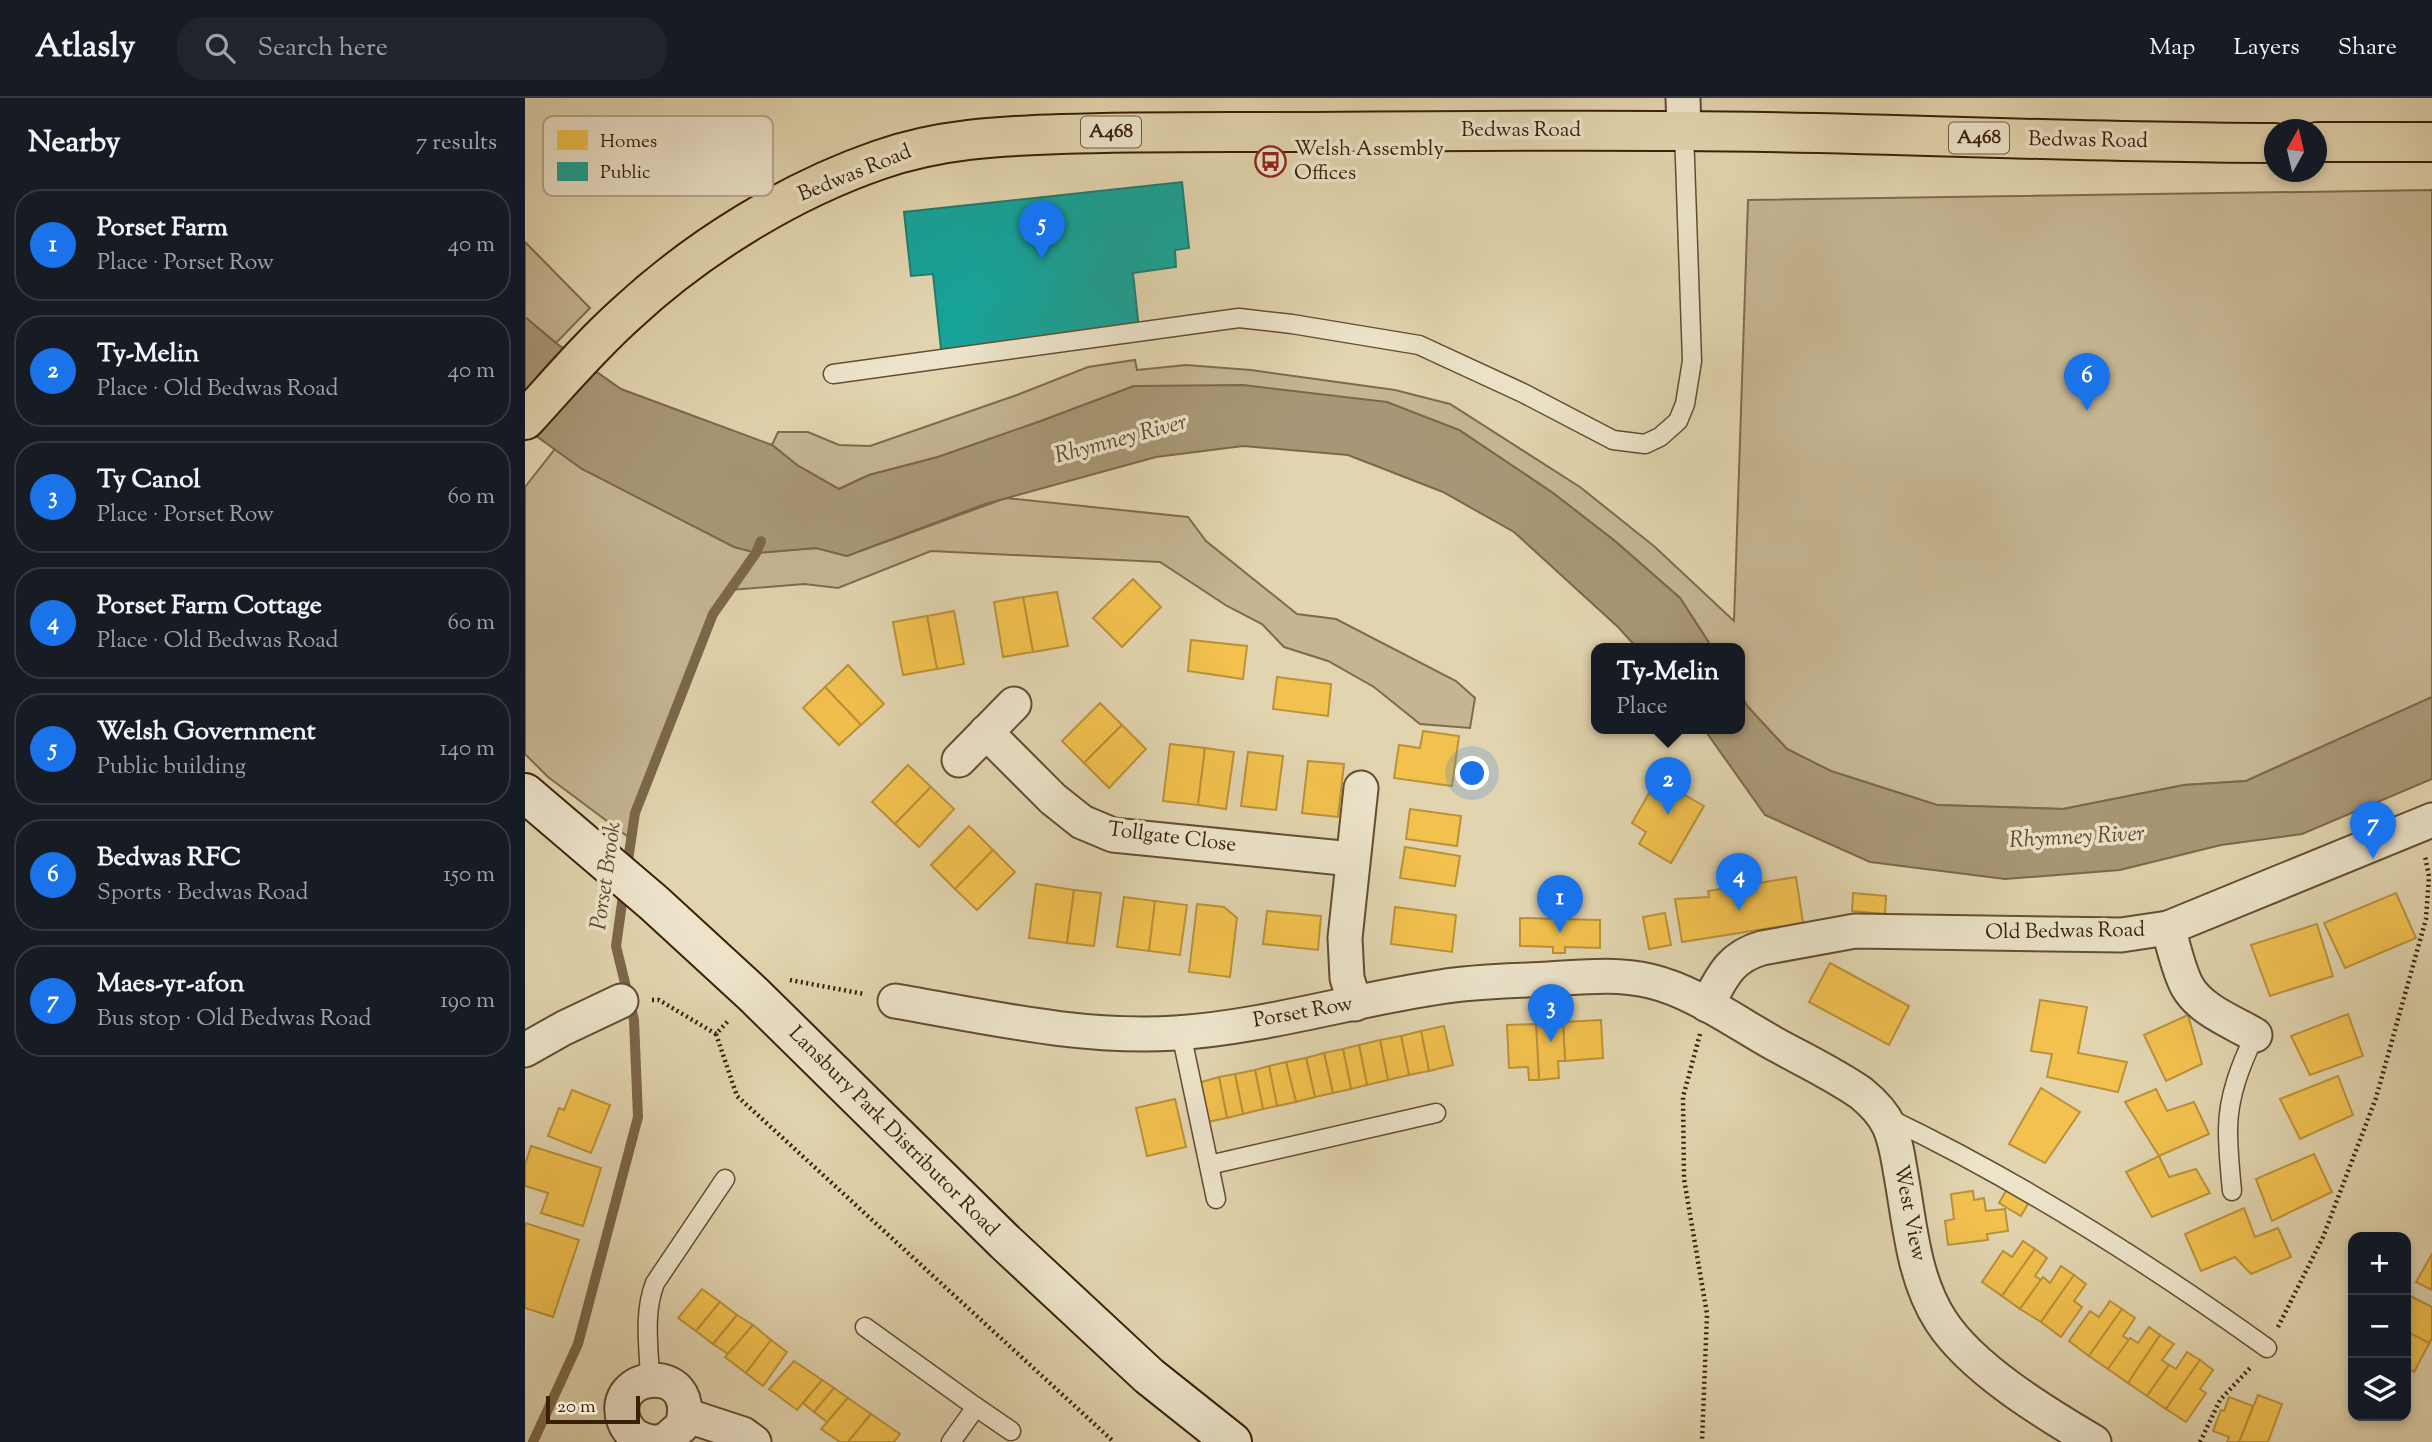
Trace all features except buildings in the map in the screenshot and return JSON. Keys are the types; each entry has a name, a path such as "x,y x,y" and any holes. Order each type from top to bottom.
{"main road":[{"name":"Bedwas Road","path":"525,420 597,341 658,286 763,214 839,175 881,159 924,147 972,139 1108,132 1684,114 2159,143 2264,143"},
{"path":"2327,142 2432,142"}],"street":[{"path":"959,760 1014,704"},
{"name":"Tollgate Close","path":"986,732 1053,800 1082,822 1113,835 1352,859"},
{"path":"1355,1004 1347,978 1345,957 1352,859 1361,788"},
{"name":"Lansbury Park Distributor Road","path":"525,793 540,815 654,903 753,994 1015,1251 1149,1376 1232,1442"},
{"name":"Old Bedwas Road","path":"1707,1005 1730,966 1748,952 1843,933 2121,935 2168,928 2425,823"},
{"path":"2168,928 2187,986 2193,995 2207,1007 2255,1035"},
{"name":"Porset Row","path":"895,1001 1054,1029 1107,1034 1181,1033 1252,1023 1440,987 1611,975 1651,981 1707,1005"},
{"path":"525,1051 564,1028 621,1001"},
{"name":"West View","path":"1707,1005 1854,1089 1875,1105 1894,1138 1915,1258 1929,1299 1941,1321 1956,1341 1981,1364 2048,1414 2094,1442"},
{"path":"650,1379 674,1386 685,1404 682,1426 675,1434 655,1442 636,1437 628,1430 622,1411 628,1392 635,1385 650,1379"},
{"path":"685,1415 743,1434 754,1442"}],"lane":[{"path":"833,374 1239,318 1419,345 1523,393 1613,440 1645,444 1660,437 1678,421 1685,404 1692,361 1684,114"},
{"path":"1181,1033 1216,1199"},
{"path":"2232,1191 2228,1128 2231,1101 2239,1068 2255,1035"},
{"path":"1209,1165 1436,1113"},
{"path":"1884,1117 1928,1138 2059,1210 2192,1294 2267,1348"},
{"path":"650,1379 647,1315 650,1294 725,1179"},
{"path":"865,1327 1011,1431"},
{"path":"951,1442 976,1407"}],"path":[{"path":"2200,1442 2226,1391 2247,1374 2267,1348 2323,1237 2376,1098 2426,919 2430,876 2425,823"},
{"path":"1702,1442 1707,1314 1684,1179 1683,1097 1707,1005"},
{"path":"716,1034 737,1096 1114,1442"}],"shaded area":[{"path":"2432,190 2432,697 2246,781 2184,785 2063,809 1937,805 1830,771 1787,749 1745,703 1745,643 1709,643 1680,598 1615,541 1553,493 1459,430 1134,386 938,457 869,475 839,489 797,465 772,445 778,432 808,432 839,445 870,446 1017,395 1088,367 1135,360 1137,370 1186,365 1251,370 1395,390 1450,404 1580,487 1655,547 1734,621 1748,200"},
{"path":"525,242 590,308 556,343 525,317"},
{"path":"555,449 582,469 756,553 816,548 847,556 1006,498 1188,517 1206,541 1297,614 1336,619 1456,681 1475,698 1470,728 1420,724 1374,687 1328,661 1284,647 1262,624 1227,606 1160,562 931,551 838,588 804,584 730,590 713,614 635,813 631,839 548,777 525,754 525,487"}],"water":[{"name":"Rhymney River","path":"525,317 556,343 621,389 772,445 797,465 839,489 869,475 938,457 1134,386 1243,385 1387,402 1459,430 1553,493 1615,541 1680,598 1709,643 1633,643 1514,532 1443,492 1348,455 1243,446 1156,457 985,504 847,556 816,548 756,553 734,547 582,469 525,428"},
{"name":"Rhymney River","path":"2432,697 2432,779 2302,834 2221,845 2120,870 2005,879 1870,862 1765,815 1708,734 1745,734 1745,703 1787,749 1831,771 1937,805 2063,809 2184,785 2246,781"}],"waterway":[{"name":"Porset Brook","path":"627,867 635,813 713,614 756,553 761,541"},
{"name":"Porset Brook","path":"533,1442 578,1344 638,1117 634,1020 616,946 624,889"}],"place":[{"name":"Welsh Assembly Offices","path":"1271,162"},
{"name":"Welsh Government","path":"1042,259"},
{"name":"Bedwas RFC","path":"2087,411"},
{"name":"Ty-Melin","path":"1668,815"},
{"name":"Maes-yr-afon","path":"2373,859"},
{"name":"Porset Farm Cottage","path":"1739,911"},
{"name":"Porset Farm","path":"1560,933"},
{"name":"Ty Canol","path":"1551,1042"}]}
